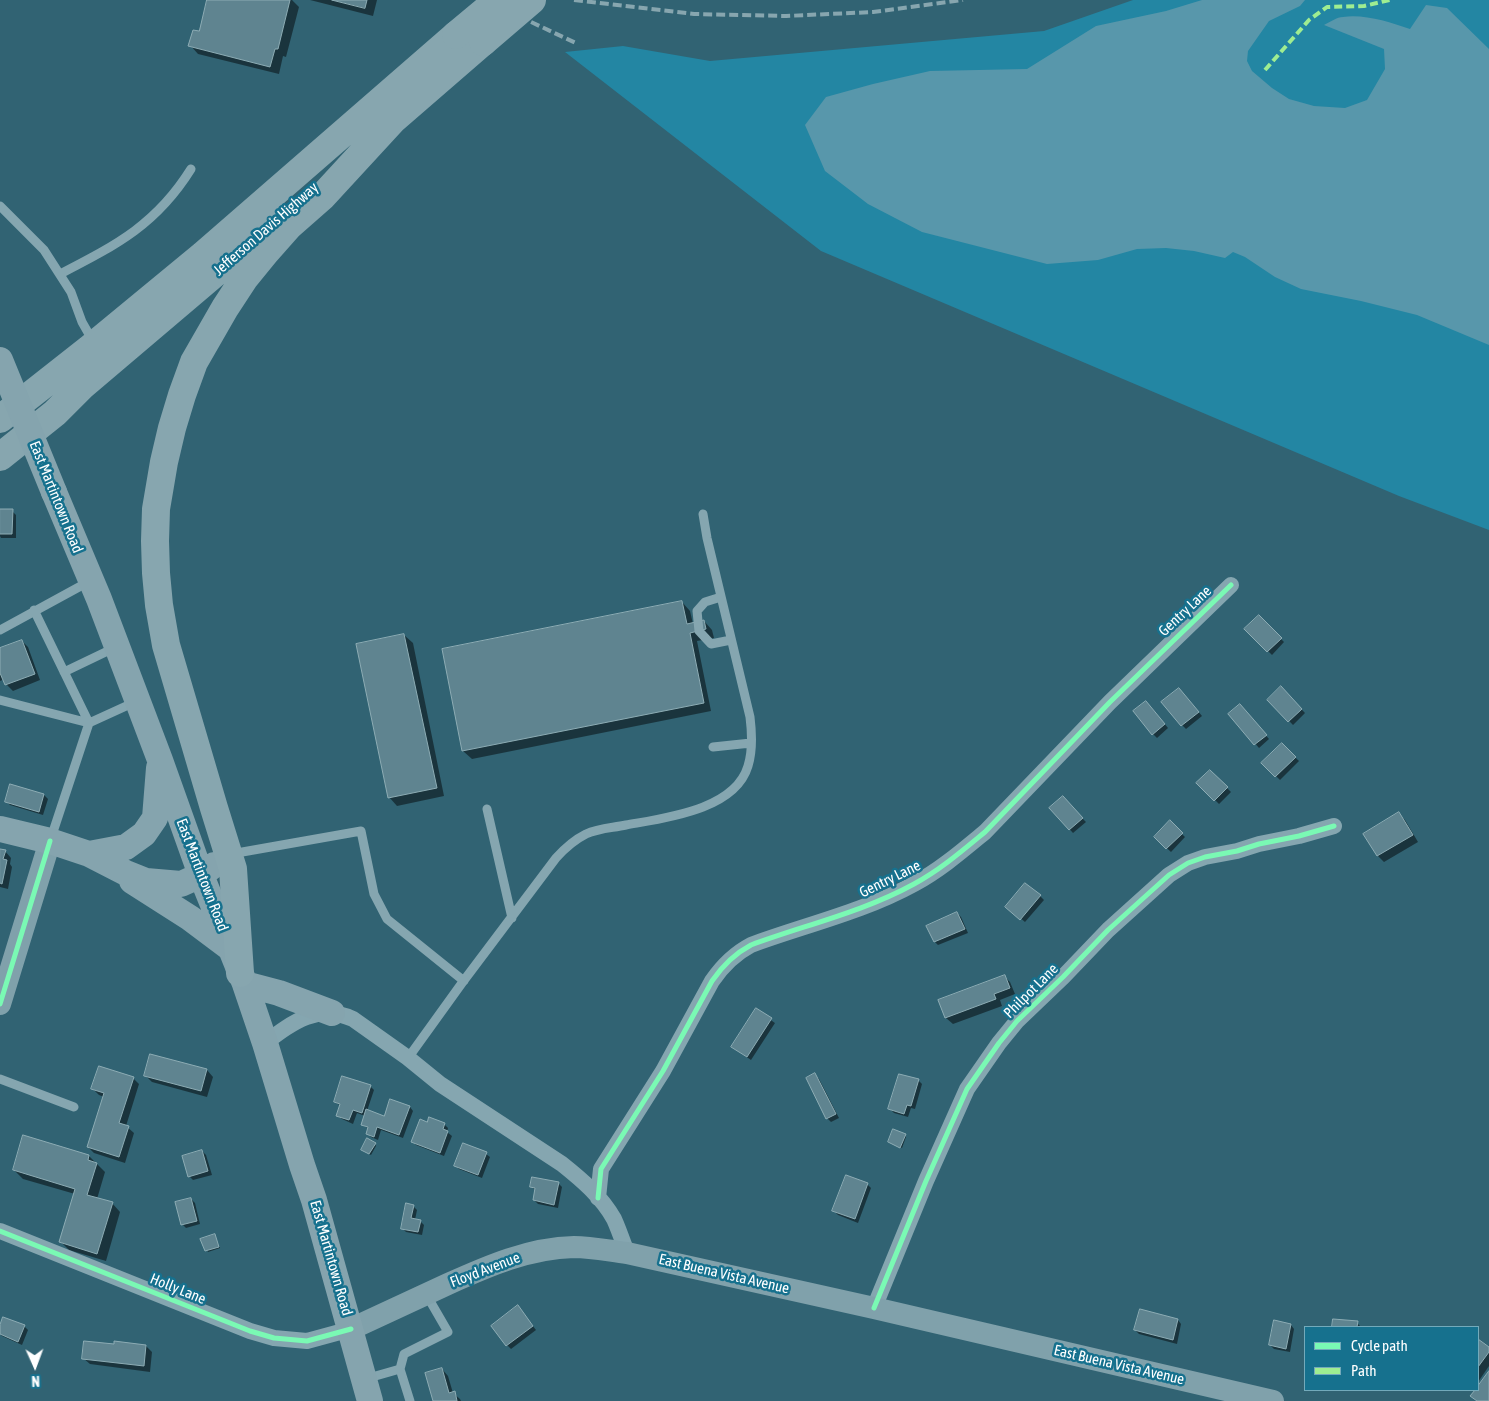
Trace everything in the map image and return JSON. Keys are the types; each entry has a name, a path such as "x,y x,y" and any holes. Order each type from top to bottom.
{"highway":[{"name":"Jefferson Davis Highway","path":"0,418 92,347 203,255 498,0"},
{"name":"Jefferson Davis Highway","path":"0,457 55,413 82,386 532,0"},
{"path":"243,979 233,869 166,645 159,605 156,573 156,517 166,453 182,395 194,362 244,279 289,226 322,197 392,121"},
{"path":"0,402 45,372 92,347"}],"main road":[{"name":"East Martintown Road","path":"0,360 117,647 201,875 243,979 266,1043 314,1200 367,1390"},
{"path":"89,854 126,847 144,834 152,825 155,818 160,760"},
{"path":"0,828 50,841 89,854 146,881 181,884 201,875 228,854"},
{"path":"0,1004 50,841"},
{"path":"89,854 190,918 230,948"},
{"path":"243,979 332,1013"},
{"name":"Floyd Avenue","path":"351,1329 495,1264 519,1256 574,1247 627,1253"},
{"name":"East Buena Vista Avenue","path":"627,1253 874,1308 1273,1401"}],"street":[{"name":"Gentry Lane","path":"598,1198 601,1169 663,1071 712,981 729,960 751,945 881,900 913,885 937,870 985,832 1116,695 1231,585"},
{"name":"Philpot Lane","path":"874,1308 926,1181 967,1089 998,1043 1017,1022 1108,930 1169,875 1188,863 1205,857 1237,851 1334,826"},
{"path":"266,1043 290,1025 314,1014 343,1014 353,1019 408,1058 440,1084 562,1164 585,1182 614,1220 627,1253"},
{"name":"Holly Lane","path":"0,1231 250,1331 274,1338 307,1341 351,1329"}],"lane":[{"path":"60,274 142,227 170,199 191,169"},
{"path":"0,206 44,250 60,274 71,292 92,347"},
{"path":"408,1058 565,848 587,833 599,829 656,820 694,810 718,801 733,788 748,767 751,744 750,716 707,538 703,514"},
{"path":"0,630 90,580"},
{"path":"721,597 705,602 697,610 699,631 711,644 731,640"},
{"path":"34,610 89,723 50,841"},
{"path":"64,672 117,647"},
{"path":"0,700 89,723 138,701"},
{"path":"713,747 751,744"},
{"path":"487,809 512,918"},
{"path":"228,854 361,831 374,894 387,919 464,981"},
{"path":"0,1079 74,1107"},
{"path":"410,1401 400,1369 404,1354 448,1332 426,1294"},
{"path":"367,1390 400,1369"}],"shaded area":[{"path":"1133,0 1489,0 1489,530 1399,496 821,251 565,52 623,46 710,61 1044,31"},
{"path":"1202,0 1305,0 1300,6 1269,21 1248,51 1247,61 1252,71 1272,88 1289,99 1314,106 1345,108 1367,100 1385,69 1384,49 1324,25 1338,18 1351,16 1368,18 1410,29 1426,5 1447,8 1489,49 1489,345 1417,315 1301,289 1275,277 1245,257 1233,252 1225,258 1194,251 1166,248 1137,249 1098,260 1047,264 922,232 868,204 825,171 805,125 826,97 930,71 1027,69 1096,26 1166,11"}],"building":[{"path":"207,0 290,0 278,49 275,49 270,67 188,46 193,30 199,31"},
{"path":"332,0 367,0 365,8"},
{"path":"0,509 13,509 12,534 0,534"},
{"path":"682,601 687,624 704,620 706,629 690,633 704,703 462,751 442,649"},
{"path":"1259,615 1282,638 1267,652 1244,629"},
{"path":"404,634 437,788 388,798 356,644"},
{"path":"22,640 35,674 5,685 0,673 0,648"},
{"path":"1281,686 1302,709 1288,722 1267,700"},
{"path":"1179,688 1199,712 1181,726 1161,702"},
{"path":"1146,701 1165,724 1152,735 1133,711"},
{"path":"1240,704 1267,735 1254,745 1228,714"},
{"path":"1282,743 1296,757 1275,777 1261,763"},
{"path":"1210,770 1228,787 1214,801 1196,783"},
{"path":"10,784 44,794 39,812 5,802"},
{"path":"1063,796 1083,818 1069,830 1049,808"},
{"path":"1399,812 1413,835 1377,856 1363,834"},
{"path":"1170,820 1183,833 1166,849 1154,837"},
{"path":"0,849 6,850 3,859 7,860 2,884 0,883"},
{"path":"1025,883 1041,895 1020,920 1005,907"},
{"path":"957,912 965,929 934,942 926,926"},
{"path":"1005,975 1010,988 994,994 996,999 945,1018 938,1000"},
{"path":"756,1008 772,1018 747,1057 731,1047"},
{"path":"150,1054 207,1069 201,1091 144,1076"},
{"path":"99,1066 134,1077 119,1123 129,1126 119,1157 87,1147 104,1093 91,1089"},
{"path":"815,1073 836,1114 826,1119 806,1078"},
{"path":"899,1074 919,1079 911,1106 907,1105 904,1114 888,1109"},
{"path":"342,1076 371,1085 362,1113 353,1110 349,1120 336,1116 340,1104 334,1102"},
{"path":"390,1099 410,1106 399,1135 377,1127 374,1137 366,1134 368,1127 361,1125 366,1109 384,1116"},
{"path":"429,1117 445,1123 443,1129 448,1131 440,1153 411,1142 420,1119 427,1122"},
{"path":"893,1129 906,1134 900,1148 888,1142"},
{"path":"23,1135 89,1155 88,1160 97,1163 87,1195 113,1202 97,1254 59,1242 75,1189 13,1170"},
{"path":"367,1138 376,1143 369,1154 361,1150"},
{"path":"463,1143 487,1152 478,1175 454,1166"},
{"path":"202,1150 208,1171 188,1177 182,1156"},
{"path":"846,1175 868,1183 855,1219 832,1211"},
{"path":"532,1177 559,1182 554,1205 533,1200 535,1188 530,1187"},
{"path":"191,1198 197,1221 181,1225 175,1202"},
{"path":"406,1203 414,1205 411,1218 421,1220 418,1232 401,1229"},
{"path":"215,1234 219,1247 205,1251 200,1239"},
{"path":"518,1305 533,1326 506,1346 491,1326"},
{"path":"1140,1309 1178,1319 1173,1340 1134,1330"},
{"path":"3,1317 25,1325 18,1342 0,1334 0,1325"},
{"path":"1333,1319 1358,1321 1357,1326 1332,1326"},
{"path":"1274,1320 1291,1324 1286,1349 1269,1345"},
{"path":"1479,1340 1489,1347 1489,1352 1479,1366"},
{"path":"84,1341 114,1344 114,1341 146,1345 144,1366 82,1359"},
{"path":"442,1368 449,1393 455,1391 457,1401 433,1401 425,1373"},
{"path":"1489,1371 1489,1401 1477,1401 1470,1396 1474,1391 1479,1391 1479,1385"}],"railway":[{"path":"484,0 578,44"},
{"path":"574,0 694,14 786,16 873,12 963,0"}],"marked path":[{"path":"1265,70 1309,20 1327,7 1364,6 1390,0"}],"cycle path":[{"path":"598,1198 601,1169 663,1071 712,981 729,960 751,945 875,903 895,894 924,879 951,860 985,832 1110,702 1231,585"},
{"path":"874,1308 926,1181 967,1089 1017,1021 1108,930 1169,875 1188,863 1205,857 1237,851 1334,826"},
{"path":"0,1004 50,841"},
{"path":"0,1231 250,1331 274,1338 307,1341 351,1329"}]}
